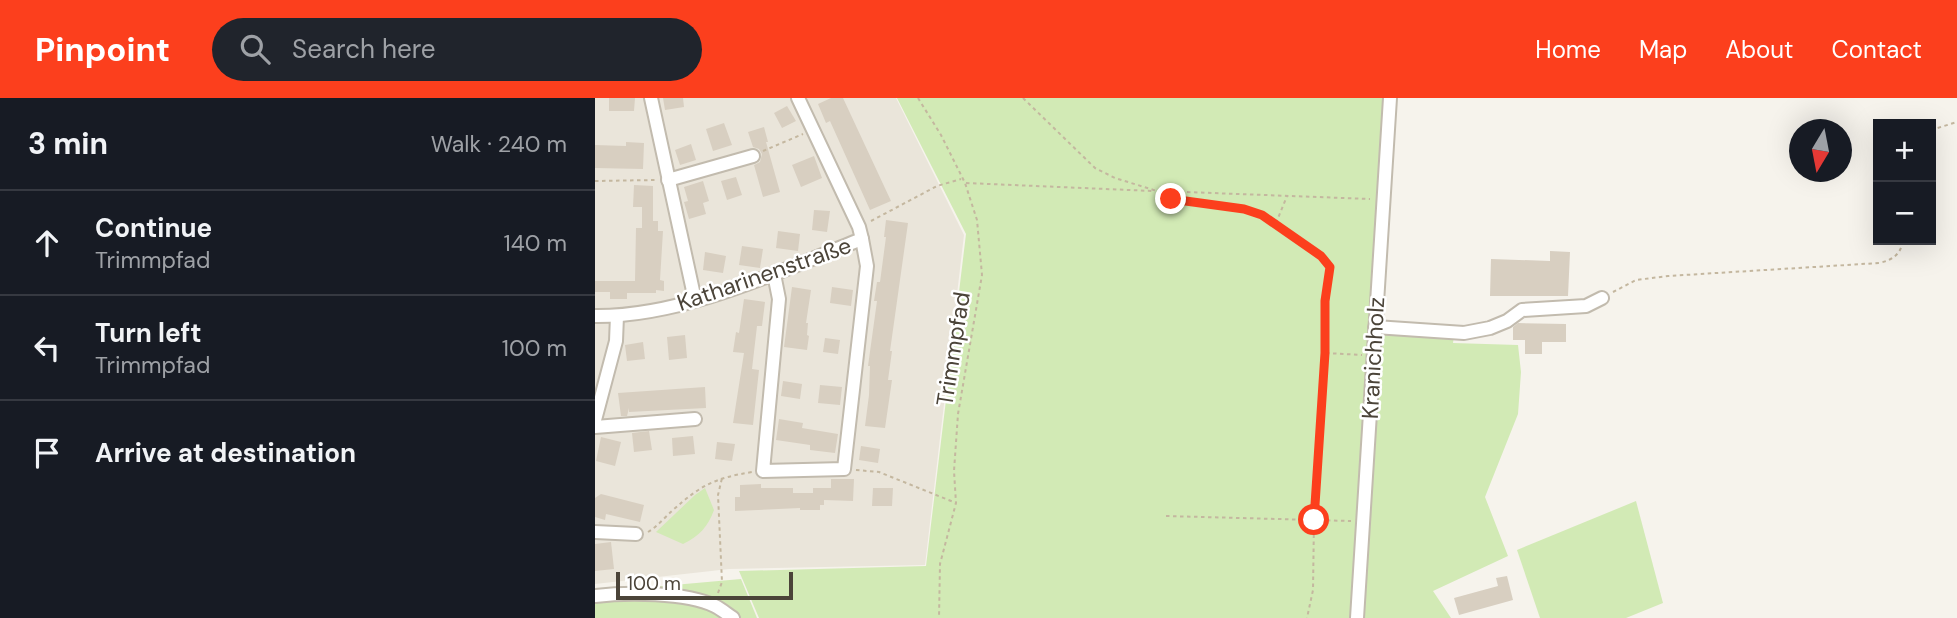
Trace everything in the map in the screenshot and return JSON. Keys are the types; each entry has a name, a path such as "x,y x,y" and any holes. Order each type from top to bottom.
{"street":[{"path":"651,98 695,300"},
{"name":"Katharinenstraße","path":"595,316 658,310 695,300 774,274 860,233 798,98"},
{"name":"Kranichholz","path":"1357,618 1389,98"},
{"path":"668,180 753,156"},
{"path":"774,274 779,299 763,471 844,469 867,265 860,233"},
{"path":"1375,327 1477,331 1507,321 1522,310 1586,306 1602,298"},
{"path":"595,420 616,341 617,316"},
{"path":"595,428 695,419"},
{"path":"595,531 636,534"},
{"path":"595,596 663,595 714,605 733,618"}],"path":[{"name":"Trimmpfad","path":"918,98 941,135 965,183 977,220 982,275 958,414 954,471 956,503 940,564 939,618"},
{"path":"1023,98 1095,168 1115,178 1157,191 1171,199 1244,209 1262,215 1321,256 1330,267 1325,301 1325,353 1314,520 1313,590 1307,618"},
{"path":"1936,128 1957,122"},
{"path":"753,156 813,129"},
{"path":"860,233 937,186 962,179"},
{"path":"595,181 668,180"},
{"path":"965,183 1382,200"},
{"path":"1276,224 1287,196"},
{"path":"1602,298 1636,280 1646,278 1886,262 1898,254 1901,245"},
{"path":"1325,353 1373,356"},
{"path":"844,469 879,472 956,503"},
{"path":"636,534 651,531 693,492 722,477 763,471"},
{"path":"714,605 722,582 718,495 722,477"},
{"path":"1166,516 1363,522"}],"shaded area":[{"path":"595,98 896,98 964,235 925,565 729,569 595,584"}],"green space":[{"path":"897,98 1388,98 1371,332 1454,336 1453,343 1518,345 1521,372 1518,414 1485,497 1508,556 1433,591 1451,618 759,618 739,571 926,566 966,234"},
{"path":"705,488 714,510 706,526 698,534 683,544 656,532 695,495"},
{"path":"1636,501 1663,603 1626,618 1540,618 1517,550"},
{"path":"741,579 757,618 595,618 595,592"}],"building":[{"path":"609,98 635,98 634,111 609,111"},
{"path":"663,98 683,98 684,107 665,110"},
{"path":"831,98 843,98 891,201 870,210 830,121 826,123 818,104"},
{"path":"787,106 796,121 782,128 774,113"},
{"path":"724,123 732,145 713,151 706,129"},
{"path":"764,127 780,192 763,197 754,165 760,162 762,154 759,149 753,147 748,132"},
{"path":"626,142 644,143 643,169 595,168 595,145 626,146"},
{"path":"691,144 696,160 680,165 675,150"},
{"path":"814,156 822,178 801,187 792,165"},
{"path":"736,177 742,195 727,200 721,181"},
{"path":"703,181 709,201 703,203 706,214 689,219 684,202 688,201 684,187"},
{"path":"634,185 653,186 653,221 658,221 658,231 663,231 660,280 664,281 664,291 627,293 627,299 610,299 610,292 595,292 595,281 635,281 636,228 642,228 642,207 633,207"},
{"path":"814,210 830,211 827,232 812,230"},
{"path":"886,220 908,223 890,351 888,380 892,380 885,428 865,426 869,395 868,366 877,301 874,301 877,282 880,282"},
{"path":"778,231 800,234 798,251 776,248"},
{"path":"742,246 763,249 760,268 739,265"},
{"path":"1550,251 1570,252 1568,296 1490,296 1491,259 1550,261"},
{"path":"705,252 726,256 723,273 703,270"},
{"path":"792,287 811,290 806,323 809,336 807,350 784,347"},
{"path":"832,287 853,290 851,306 830,303"},
{"path":"744,299 765,302 762,326 757,326 752,369 759,370 753,425 733,423 744,353 733,352"},
{"path":"1518,323 1566,324 1566,342 1542,342 1542,354 1525,354 1525,340 1513,340 1513,327"},
{"path":"685,335 687,358 669,360 667,337"},
{"path":"825,338 840,340 838,354 823,352"},
{"path":"643,342 645,359 627,361 625,345"},
{"path":"783,381 802,384 800,399 781,396"},
{"path":"820,385 842,387 840,405 818,403"},
{"path":"705,387 706,408 629,412 629,408 627,416 621,416 618,393"},
{"path":"779,419 803,423 802,428 838,434 835,453 810,450 810,445 776,440"},
{"path":"649,431 652,450 634,452 632,433"},
{"path":"693,436 695,454 673,456 672,438"},
{"path":"601,437 621,442 615,466 596,461"},
{"path":"717,442 735,444 732,461 715,459"},
{"path":"861,446 880,449 878,463 859,460"},
{"path":"831,479 854,479 853,501 824,500 820,510 800,508 735,511 735,497 740,497 740,485 761,484 761,488 793,488 793,493 813,493 813,488 831,488"},
{"path":"873,488 893,488 892,506 872,506"},
{"path":"601,494 644,505 640,522 606,514 605,520 595,517 595,498"},
{"path":"611,542 614,569 595,571 595,544"},
{"path":"1507,576 1513,600 1459,615 1454,598 1498,586 1496,578"}],"route":[{"path":"1171,199 1244,209 1262,215 1321,256 1330,267 1325,301 1325,353 1314,520"}]}
